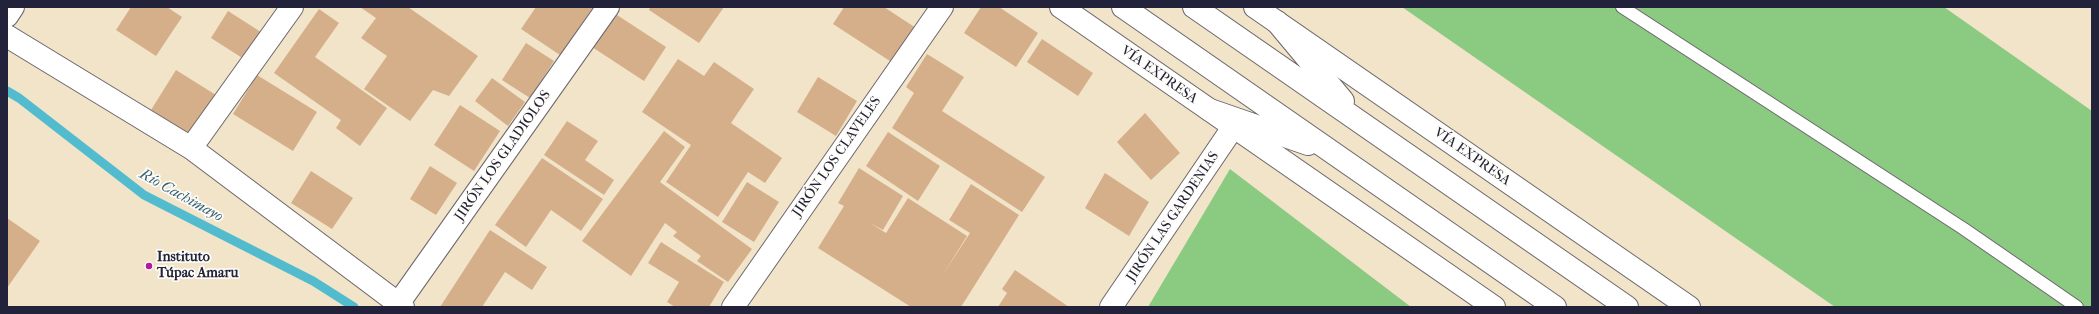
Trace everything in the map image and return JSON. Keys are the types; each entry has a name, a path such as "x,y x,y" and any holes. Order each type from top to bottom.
{"main road":[{"path":"7,16 13,7"},
{"path":"190,148 292,7"},
{"name":"JIRÓN LOS GLADIOLOS","path":"400,306 608,7"},
{"name":"JIRÓN LOS CLAVELES","path":"733,307 942,7"},
{"name":"VÍA EXPRESA","path":"1061,7 1491,306"},
{"path":"1123,7 1555,307"},
{"path":"1194,7 1627,307"},
{"name":"VÍA EXPRESA","path":"1255,7 1689,307"},
{"path":"1277,22 1360,122"},
{"path":"7,36 190,148 400,306"},
{"path":"1210,110 1332,152"},
{"name":"JIRÓN LAS GARDENIAS","path":"1111,307 1234,126"}],"lane":[{"path":"1622,7 1964,228 2077,307"}],"green space":[{"path":"1402,7 1944,7 2092,111 2092,307 1835,307"},
{"path":"1230,169 1411,307 1148,307"}],"building":[{"path":"131,7 167,7 182,17 156,56 116,30"},
{"path":"360,7 408,7 478,56 449,96 433,90 410,121 364,89 387,56 361,38 376,18"},
{"path":"536,7 593,7 560,55 521,29"},
{"path":"650,7 724,7 699,43 649,10"},
{"path":"844,7 884,7 916,28 893,63 833,24"},
{"path":"981,7 999,7 1038,33 1016,67 964,33"},
{"path":"319,9 339,23 315,57 387,108 360,146 336,128 341,120 274,73"},
{"path":"228,11 264,34 247,61 211,38"},
{"path":"614,13 666,47 644,81 592,47"},
{"path":"1042,39 1093,73 1078,96 1027,62"},
{"path":"526,43 554,61 530,98 502,80"},
{"path":"927,54 964,77 942,111 1045,177 1022,212 892,128 914,93 906,87"},
{"path":"678,59 704,76 714,62 754,89 731,123 782,158 765,183 748,172 718,217 666,182 691,145 642,112"},
{"path":"176,70 216,95 192,135 151,110"},
{"path":"257,75 317,112 293,151 233,114"},
{"path":"818,77 857,101 836,136 797,112"},
{"path":"492,78 525,102 508,126 475,101"},
{"path":"460,105 500,131 474,171 434,145"},
{"path":"1145,113 1180,153 1151,180 1117,142"},
{"path":"567,121 598,141 585,160 614,180 604,195 544,155"},
{"path":"664,131 685,147 660,182 752,249 728,282 697,261 701,256 673,236 677,232 665,223 631,276 582,241"},
{"path":"888,132 940,166 918,201 866,166"},
{"path":"542,158 603,199 581,231 551,210 526,247 495,225"},
{"path":"430,166 457,183 436,215 410,199"},
{"path":"859,168 903,196 883,230 870,223 886,233 908,198 967,236 942,276 970,233 949,220 971,184 1019,215 961,307 911,307 818,248 844,206 838,203"},
{"path":"311,171 353,198 332,229 291,203"},
{"path":"1105,173 1149,202 1129,236 1085,208"},
{"path":"747,182 779,202 754,242 722,222"},
{"path":"7,218 40,241 7,288"},
{"path":"490,230 547,267 532,290 505,272 482,307 440,307"},
{"path":"661,242 724,282 709,307 675,307 667,302 679,282 648,263"},
{"path":"1015,270 1069,307 998,307 1007,293 1002,289"}],"waterway":[{"name":"Río Cachimayo","path":"7,91 19,98 144,195 313,281 354,307"}],"place":[{"name":"Instituto Túpac Amaru","path":"149,266"}]}
